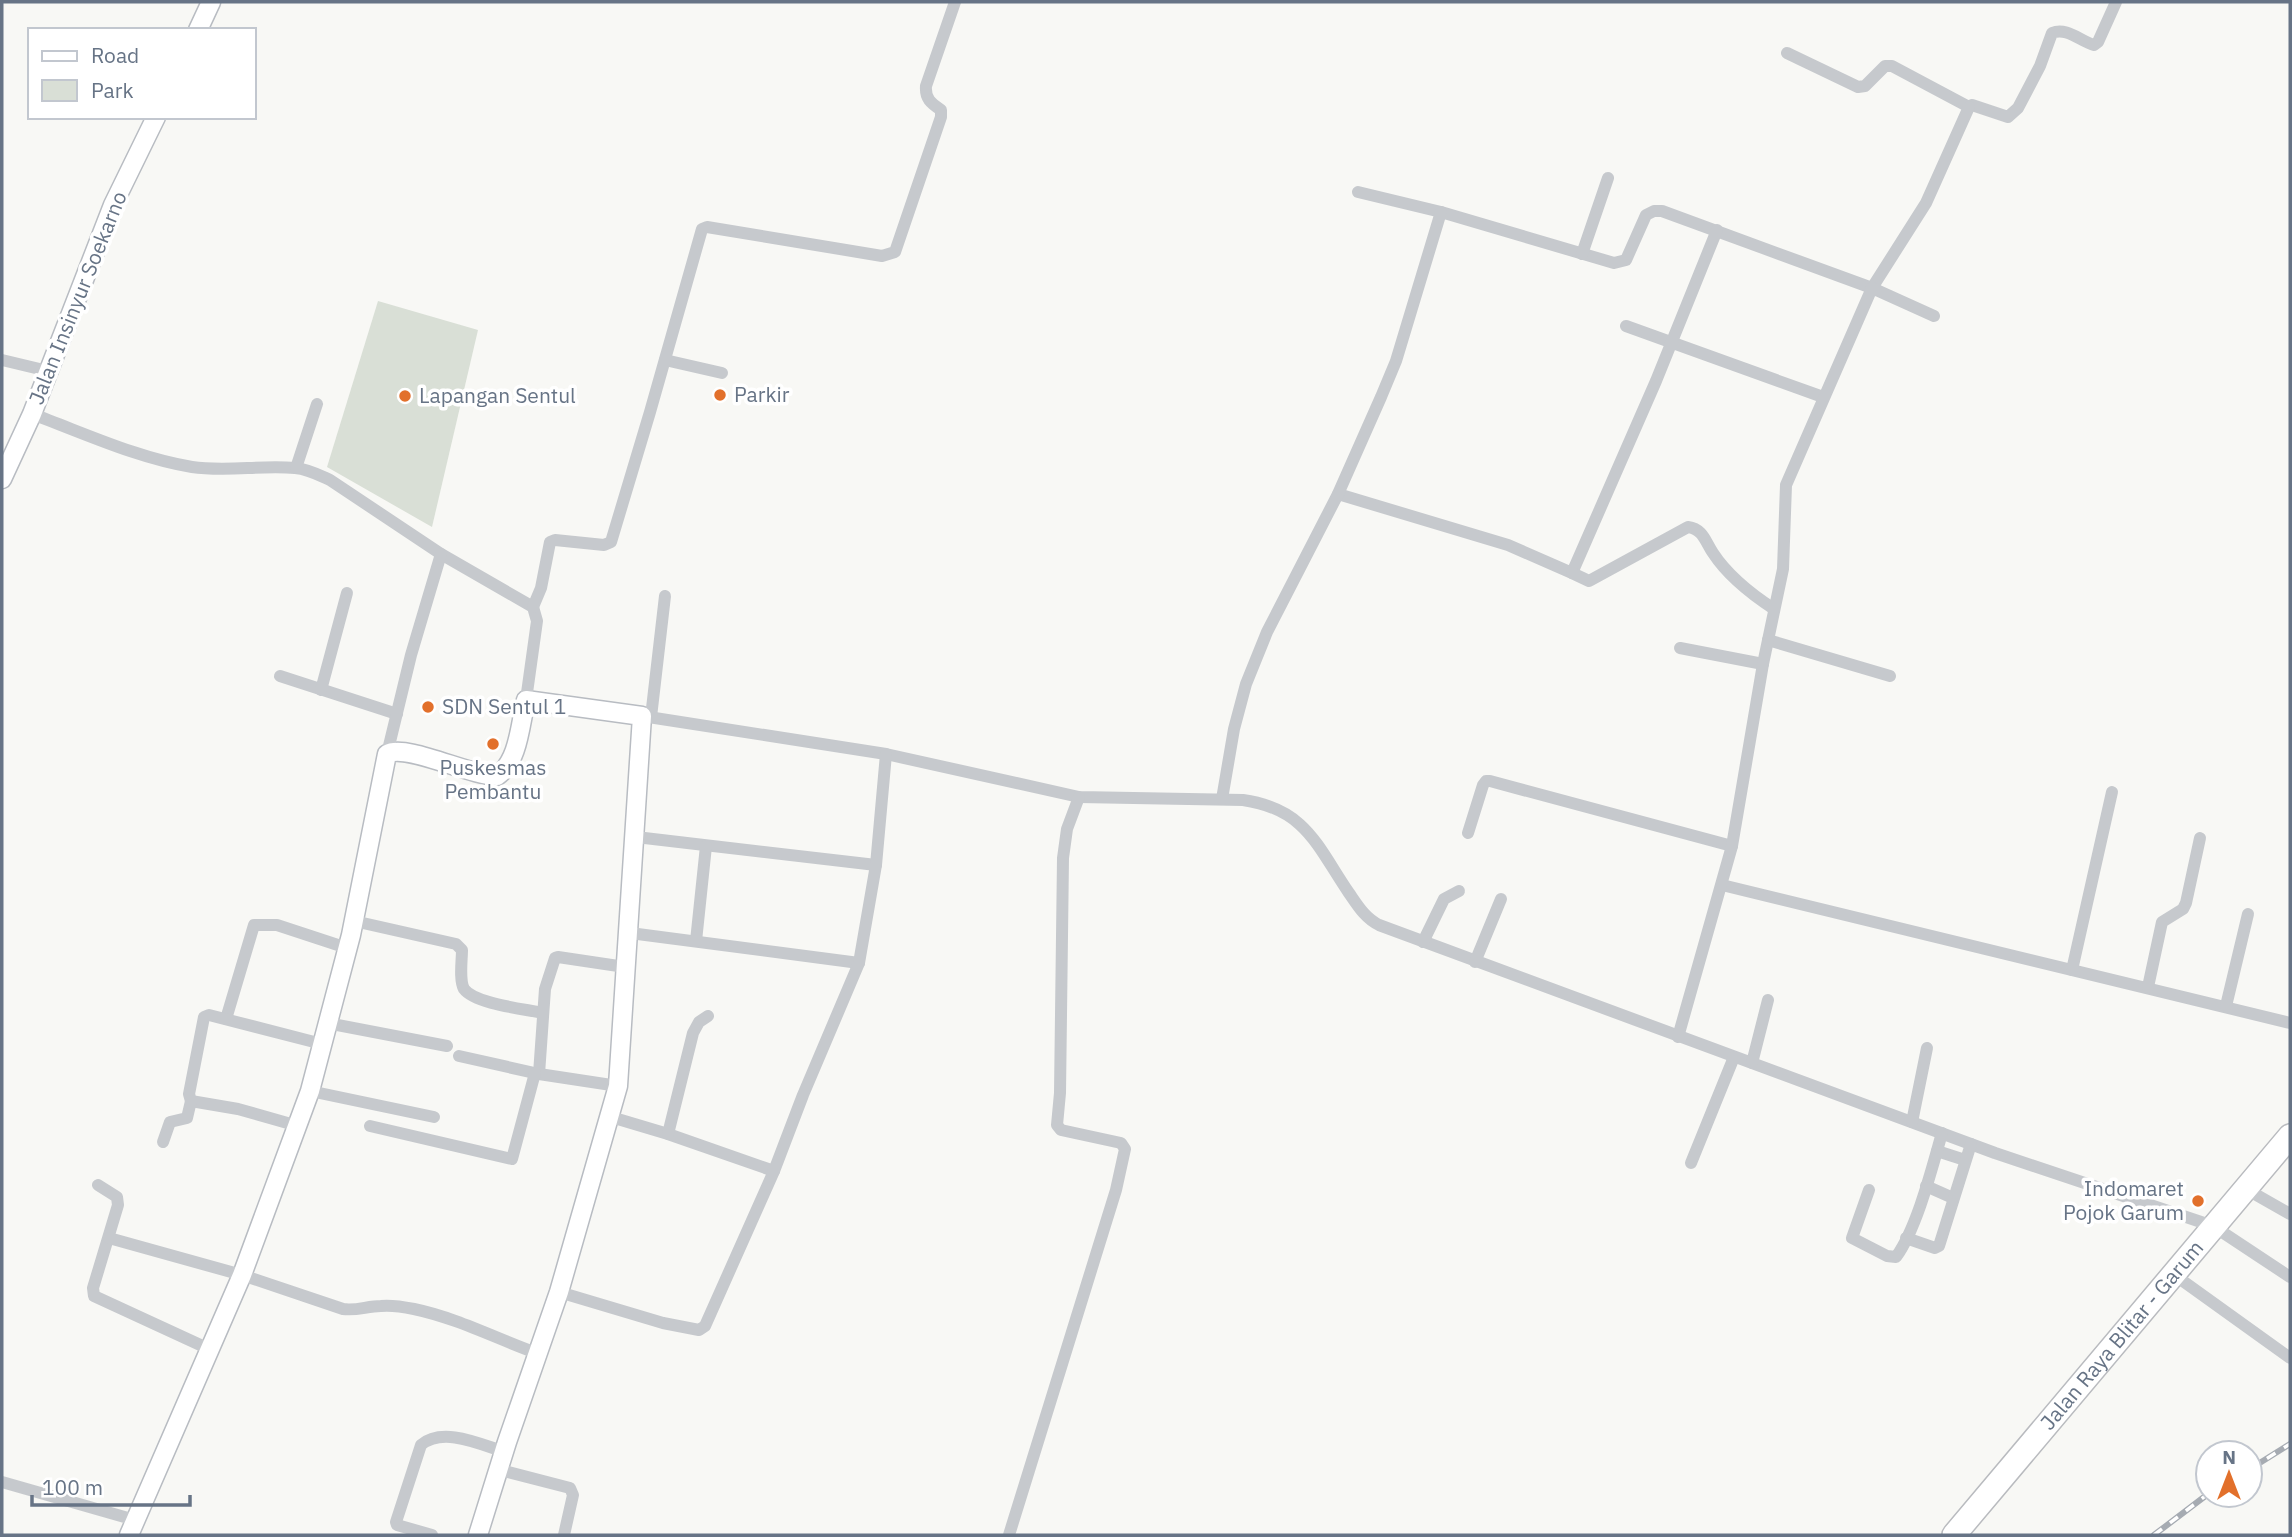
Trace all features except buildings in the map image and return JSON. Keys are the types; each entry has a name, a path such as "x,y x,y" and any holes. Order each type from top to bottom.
{"highway":[{"name":"Jalan Raya Blitar - Garum","path":"1954,1535 2290,1136"}],"street":[{"path":"199,28 211,2"},
{"path":"387,754 400,751 469,771 497,776 510,761 526,700 537,621 533,607 541,588 550,542 555,540 604,545 611,542 699,233 705,227 882,256 895,252 941,117 941,110 929,102 926,96 926,86 954,2"},
{"path":"1787,53 1858,87 1866,86 1885,66 1892,66 1969,107 1972,105 2008,117 2012,116 2040,66 2052,33 2066,32 2094,45 2098,42 2116,2"},
{"path":"1678,1037 1732,846 1784,558 1786,485 1872,288 1926,203 1969,107"},
{"name":"Jalan Insinyur Soekarno","path":"2,479 32,414 113,205 155,119"},
{"path":"1582,254 1608,178"},
{"path":"1359,192 1441,212 1614,263 1626,260 1647,215 1657,210 1872,288 1934,316"},
{"path":"1222,799 1234,729 1246,684 1267,632 1338,494 1395,361 1441,212"},
{"path":"1572,573 1672,342 1717,230"},
{"path":"1626,326 1823,397"},
{"path":"2,360 48,370"},
{"path":"665,360 722,373"},
{"path":"296,468 317,404"},
{"path":"32,414 134,451 187,466 214,470 296,468 314,472 441,554 533,607"},
{"path":"1338,494 1508,545 1589,581 1688,527 1695,528 1702,533 1713,554 1744,587 1774,609"},
{"path":"2,1482 132,1527 242,1275 310,1091 354,921 387,754 441,554"},
{"path":"321,690 347,593"},
{"path":"478,1535 559,1292 618,1086 646,716 665,596"},
{"path":"1768,640 1890,676"},
{"path":"1680,648 1763,664"},
{"path":"280,676 397,714"},
{"path":"526,700 886,754 1079,797 1222,799 1264,803 1285,813 1318,843 1342,884 1370,920 1423,943 2000,1155 2213,1226 2290,1277"},
{"path":"559,1292 663,1323 702,1329 774,1171 859,963 876,865 886,754"},
{"path":"1468,833 1483,785 1490,781 1732,846"},
{"path":"2072,970 2112,792"},
{"path":"1009,1535 1116,1190 1125,1149 1121,1143 1061,1130 1057,1125 1063,858 1067,829 1079,797"},
{"path":"636,836 876,865"},
{"path":"2148,987 2162,922 2183,909 2200,838"},
{"path":"695,941 706,846"},
{"path":"1722,885 2290,1023"},
{"path":"1423,943 1444,900 1459,891"},
{"path":"1475,962 1501,899"},
{"path":"2226,1006 2248,914"},
{"path":"354,921 456,944 462,950 462,985 470,995 481,1000 543,1013"},
{"path":"226,1019 254,925 277,925 347,947"},
{"path":"629,933 859,963"},
{"path":"370,1126 512,1159 537,1074 545,989 555,958 625,967"},
{"path":"1752,1063 1768,1000"},
{"path":"163,1142 170,1122 187,1118 204,1017 209,1015 322,1044"},
{"path":"668,1134 693,1033 699,1022 708,1016"},
{"path":"327,1023 447,1046"},
{"path":"1912,1122 1927,1048"},
{"path":"459,1056 537,1074 618,1086"},
{"path":"1691,1163 1734,1057"},
{"path":"310,1091 434,1116"},
{"path":"191,1101 238,1109 298,1126"},
{"path":"611,1117 774,1171"},
{"path":"1870,1190 1852,1235 1853,1240 1893,1257 1898,1254 1906,1238 1942,1133"},
{"path":"1906,1238 1938,1247 1971,1144"},
{"path":"1937,1151 1965,1160"},
{"path":"98,1185 113,1194 118,1201 93,1288 94,1296 209,1349"},
{"path":"1926,1186 1953,1198"},
{"path":"2246,1189 2290,1214"},
{"path":"109,1238 242,1275 343,1309 357,1310 384,1305 427,1312 471,1326 503,1342 538,1354"},
{"path":"2173,1274 2290,1358"},
{"path":"432,1535 397,1525 396,1522 421,1445 436,1438 454,1438 505,1452"},
{"path":"500,1471 570,1488 573,1495 564,1535"}],"green space":[{"name":"Lapangan Sentul","path":"378,301 478,330 432,527 327,467"}],"railway":[{"path":"2264,1460 2290,1444"},
{"path":"2154,1535 2194,1505"}],"place":[{"name":"Parkir","path":"720,395"},
{"name":"Lapangan Sentul","path":"405,396"},
{"name":"SDN Sentul 1","path":"428,707"},
{"name":"Puskesmas Pembantu","path":"493,744"},
{"name":"Indomaret Pojok Garum","path":"2198,1201"}]}
